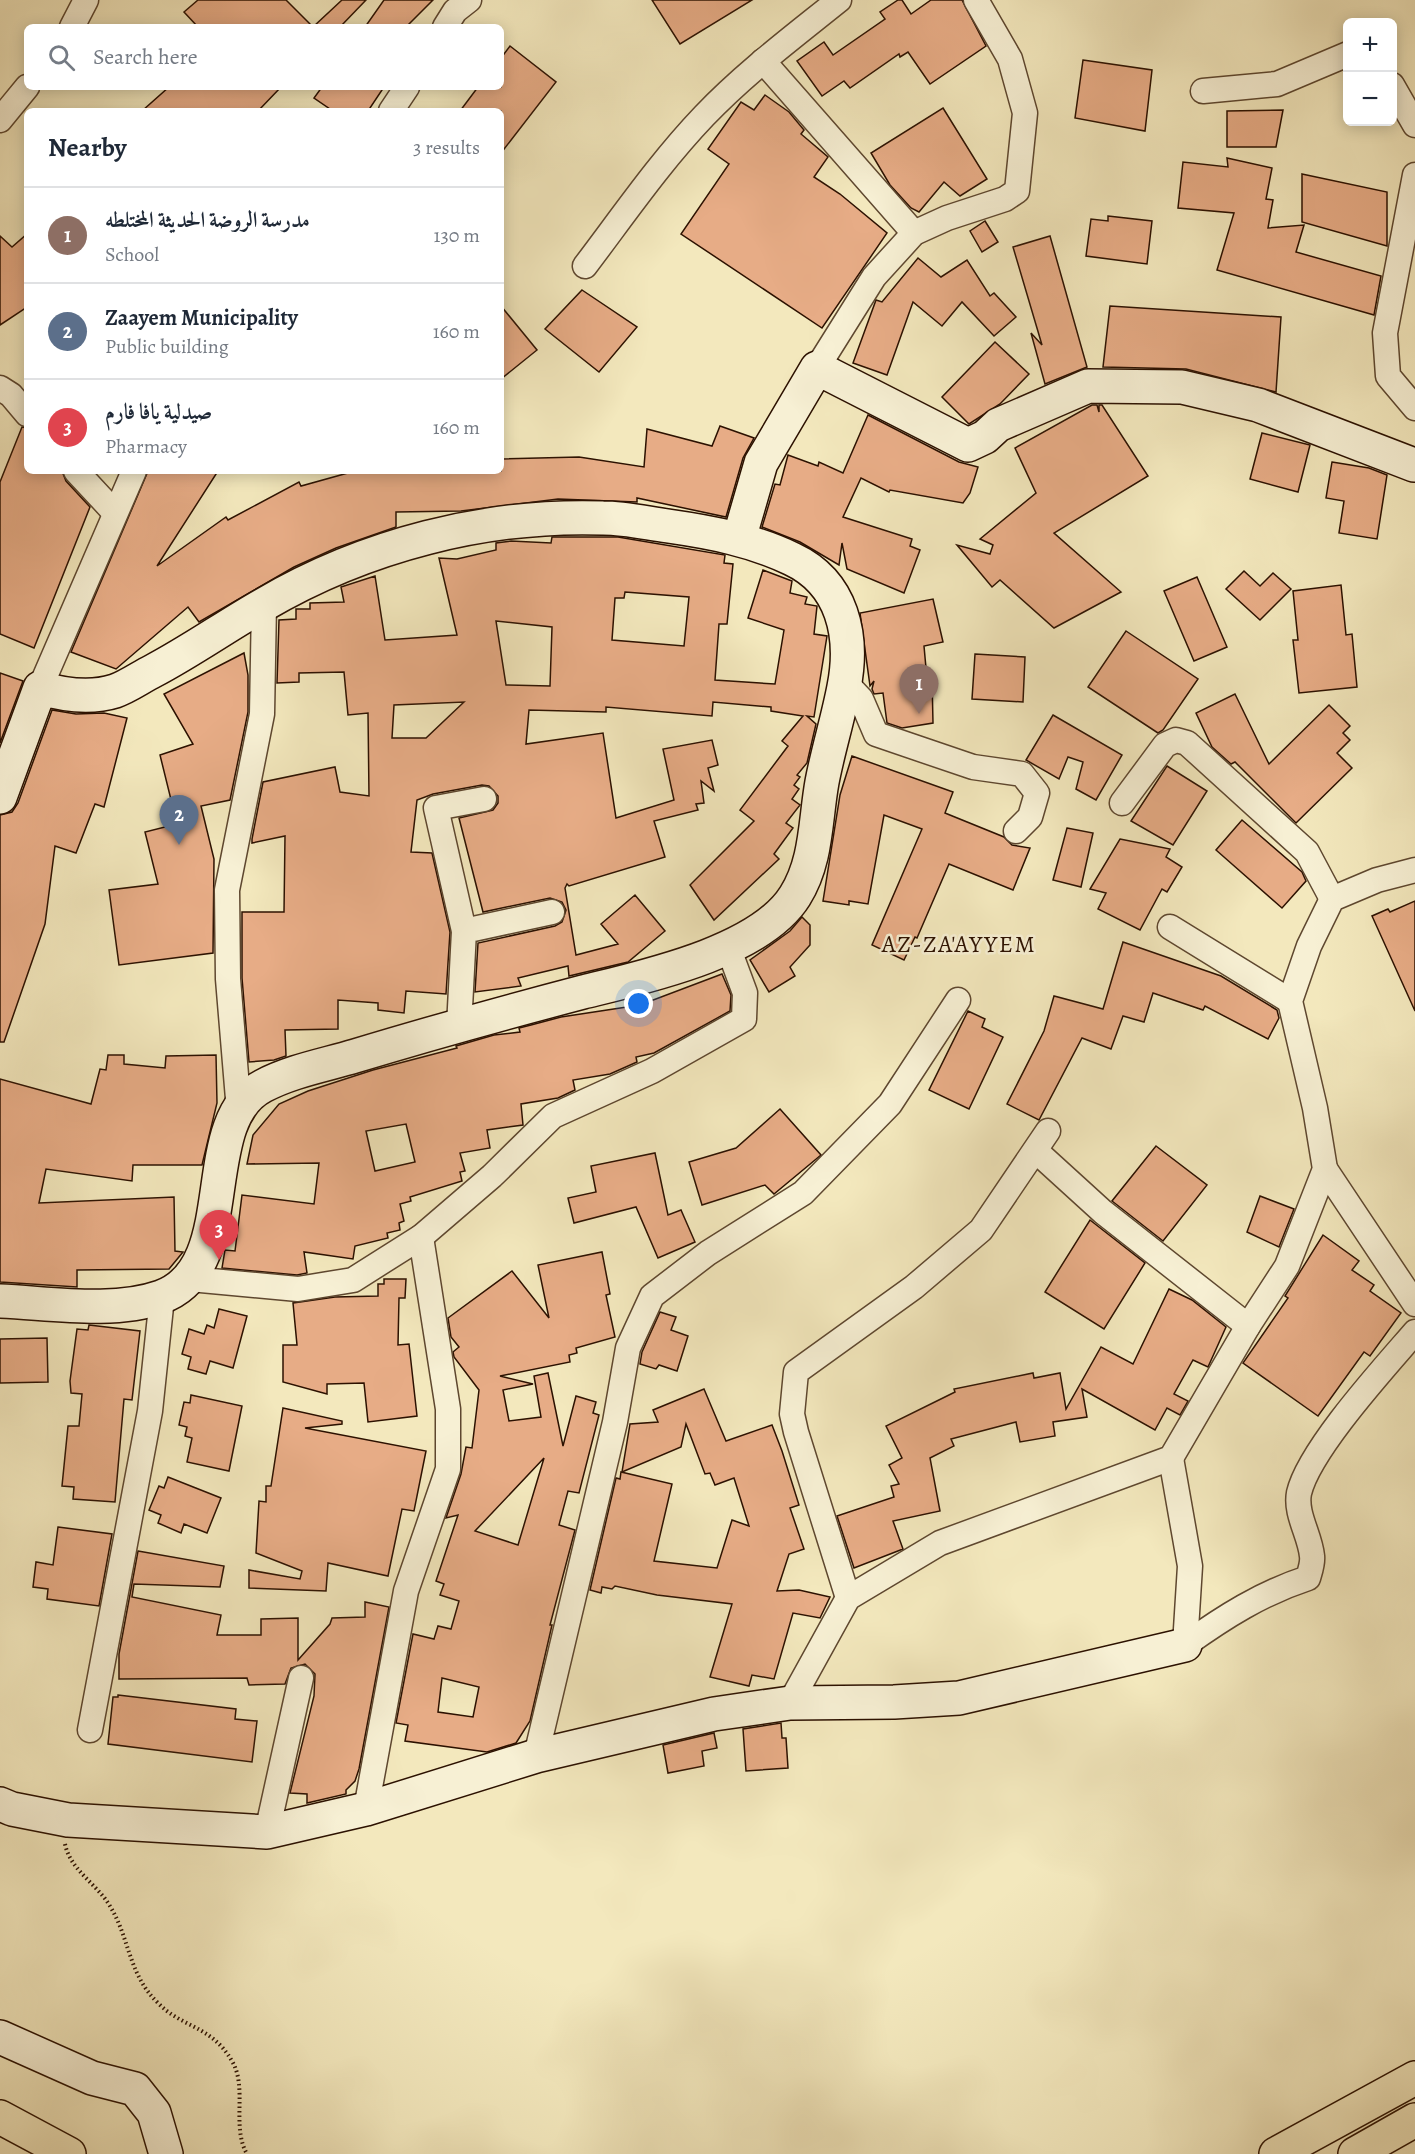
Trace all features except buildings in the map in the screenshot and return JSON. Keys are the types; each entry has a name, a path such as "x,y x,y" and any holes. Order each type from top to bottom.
{"highway":[{"path":"1276,2154 1415,2078"},
{"path":"0,2117 69,2154"},
{"path":"1355,2154 1415,2120"},
{"path":"0,2136 31,2154"}],"street":[{"path":"74,24 86,0"},
{"path":"585,267 674,150 704,116 763,61 839,0"},
{"path":"739,539 761,463 816,368 874,277 914,233 946,218 1005,199 1017,191 1025,113 1010,59 976,0"},
{"path":"1203,91 1277,84 1343,56"},
{"path":"763,61 914,233"},
{"path":"0,120 25,90"},
{"path":"1397,94 1415,125"},
{"path":"1415,175 1385,333 1388,376 1415,408"},
{"path":"816,368 968,445 985,437 998,425 1088,386 1182,387 1258,405 1415,464"},
{"path":"0,387 11,395 24,410"},
{"path":"79,474 115,513"},
{"path":"0,797 40,688 133,474"},
{"path":"0,1301 107,1307 162,1297 190,1280 205,1252 231,1118 258,1088 358,1055 664,972 728,947 770,922 794,898 812,858 822,783 845,682 848,646 844,618 834,595 816,574 795,560 739,539 690,529 608,518 508,522 398,545 305,583 264,604 196,648 114,691 71,696 40,688"},
{"path":"239,1111 228,979 227,890 262,714 264,604"},
{"path":"845,682 861,699 876,734 973,767 1022,774 1037,793 1030,817 1016,831"},
{"path":"1122,803 1164,745 1176,740 1187,744 1307,852 1332,899"},
{"path":"459,1028 464,931 436,808 484,799"},
{"path":"1415,870 1377,880 1332,899 1309,946 1290,1001 1315,1108 1325,1169 1415,1304"},
{"path":"464,931 552,912"},
{"path":"1170,927 1290,1001"},
{"path":"190,1280 298,1288 354,1280 421,1237 492,1176 553,1116 652,1071 744,1019 745,993 728,947"},
{"path":"536,1756 615,1422 628,1348 652,1296 708,1253 803,1193 890,1104 958,1000"},
{"path":"848,1598 796,1432 792,1414 796,1372 914,1287 981,1230 1042,1141 1103,1212 1248,1326"},
{"path":"790,1703 848,1598 940,1543 1171,1458 1248,1326 1287,1266 1325,1169"},
{"path":"366,1809 406,1591 448,1469 448,1409 421,1237"},
{"path":"90,1730 150,1411 162,1297"},
{"path":"0,1804 12,1809 68,1820 267,1832 366,1809 536,1756 714,1714 790,1703 894,1702 959,1698 1185,1645 1233,1611 1281,1587 1308,1578 1312,1557 1300,1515 1299,1494 1313,1461 1375,1379 1415,1332"},
{"path":"1171,1458 1190,1566 1185,1645"},
{"path":"267,1832 301,1678"},
{"path":"0,2037 92,2078 135,2089 154,2113 162,2149"}],"path":[{"path":"68,1820 65,1846 73,1863 107,1902 118,1924 134,1971 144,1990 160,2006 211,2035 233,2063 240,2142 247,2154"}],"place":[{"name":"مدرسة الروضة الحديثة المختلطه","path":"919,714"},
{"name":"Zaayem Municipality","path":"179,845"},
{"name":"صيدلية يافا فارم","path":"219,1260"}],"district":[{"name":"AZ-ZA'AYYEM","path":"959,944"}]}
